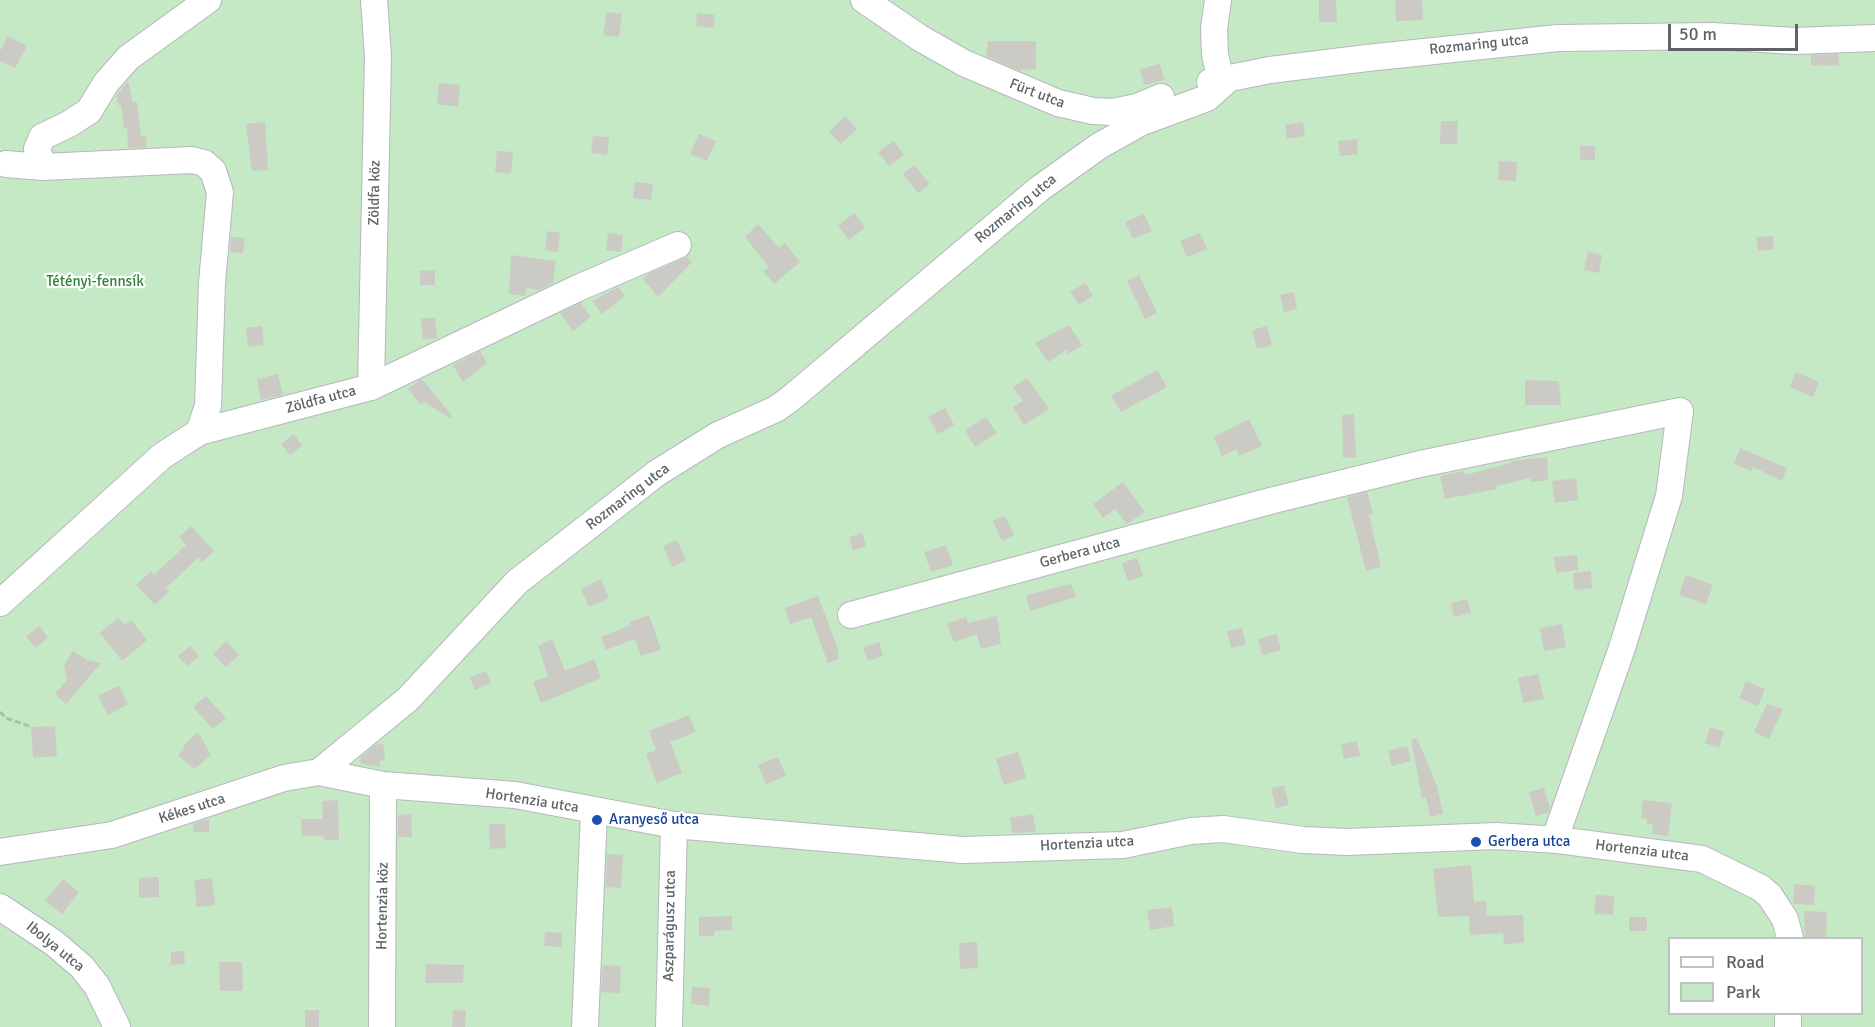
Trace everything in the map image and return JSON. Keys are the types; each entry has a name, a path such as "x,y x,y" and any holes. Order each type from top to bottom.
{"street":[{"path":"43,167 37,149 42,137 89,111 106,83 128,58 208,0"},
{"name":"Zöldfa köz","path":"371,387 378,56 375,0"},
{"name":"Fürt utca","path":"864,0 920,38 964,63 1058,104 1093,111 1113,112 1137,107 1192,85 1227,80"},
{"path":"1218,0 1214,49 1219,72 1227,80"},
{"name":"Rozmaring utca","path":"319,772 408,699 517,582 657,473 718,435 776,409 790,399 1021,204 1099,146 1142,122 1207,98 1227,80 1270,70 1345,60 1558,38 1713,36 1794,42 1875,38"},
{"path":"6,164 43,167 192,160 204,163 213,171 220,192 212,283 208,406 199,432"},
{"name":"Zöldfa utca","path":"0,603 162,456 199,432 371,387 578,288 678,245"},
{"name":"Gerbera utca","path":"851,615 1270,501 1420,464 1680,411 1669,496 1622,648 1559,827 1558,840"},
{"name":"Kékes utca","path":"0,852 112,835 284,778 319,772 383,784"},
{"name":"Hortenzia utca","path":"383,784 515,795 674,825 963,850 1123,844 1191,831 1223,829 1303,840 1347,842 1496,836 1558,840 1702,859 1761,888 1770,896 1785,919 1790,937"},
{"name":"Hortenzia köz","path":"382,1027 383,784"},
{"path":"585,1027 594,811"},
{"name":"Aszparágusz utca","path":"669,1027 674,825"},
{"name":"Ibolya utca","path":"0,908 54,943 82,967 98,986 117,1027"}],"path":[{"path":"0,712 6,718 29,726"}],"green space":[{"name":"Tétényi-fennsík","path":"0,0 1875,0 1875,1027 0,1027"}],"building":[{"path":"1319,0 1336,0 1337,22 1319,22"},
{"path":"1395,0 1422,0 1423,20 1396,21"},
{"path":"607,12 622,14 619,37 603,35"},
{"path":"697,13 715,15 713,28 696,26"},
{"path":"8,36 27,46 15,68 0,61 0,51"},
{"path":"988,41 1036,41 1036,69 1018,70 986,56"},
{"path":"1838,54 1839,66 1811,65 1811,55"},
{"path":"1160,64 1164,80 1144,85 1140,69"},
{"path":"128,81 133,102 137,102 141,137 146,136 147,147 128,148 127,128 124,128 121,105 119,106 116,96"},
{"path":"439,83 460,85 458,107 437,104"},
{"path":"845,116 857,129 841,144 829,132"},
{"path":"1441,121 1458,121 1457,144 1440,144"},
{"path":"265,122 268,170 252,171 246,124"},
{"path":"1303,122 1305,136 1287,139 1285,125"},
{"path":"699,134 716,141 707,161 690,154"},
{"path":"593,136 609,137 607,155 591,153"},
{"path":"1357,139 1358,154 1340,156 1338,141"},
{"path":"894,141 904,155 889,166 878,152"},
{"path":"1580,146 1595,146 1595,160 1580,160"},
{"path":"497,151 513,152 511,174 495,172"},
{"path":"1499,161 1517,162 1516,181 1498,180"},
{"path":"914,165 930,184 918,193 903,174"},
{"path":"635,182 653,184 651,200 633,198"},
{"path":"854,213 865,227 849,240 838,226"},
{"path":"1144,214 1152,231 1133,239 1125,222"},
{"path":"758,224 779,248 785,243 800,262 774,284 763,271 769,267 745,237"},
{"path":"547,231 560,233 558,252 545,250"},
{"path":"608,233 623,235 621,252 606,250"},
{"path":"1200,233 1207,249 1187,257 1180,241"},
{"path":"1773,236 1774,249 1758,251 1756,237"},
{"path":"231,237 245,238 243,253 230,252"},
{"path":"1588,252 1602,255 1599,273 1584,270"},
{"path":"511,255 556,261 553,283 539,290 526,288 525,296 509,294"},
{"path":"687,257 692,262 658,297 643,279 650,273"},
{"path":"435,270 435,285 420,285 420,271"},
{"path":"1139,275 1157,313 1145,319 1127,281"},
{"path":"1085,283 1093,295 1079,305 1070,292"},
{"path":"618,287 625,296 602,314 592,301"},
{"path":"1294,292 1297,309 1284,312 1280,295"},
{"path":"581,303 591,317 573,331 560,313"},
{"path":"435,317 437,338 423,339 421,319"},
{"path":"1069,325 1082,345 1068,354 1066,350 1048,362 1035,343"},
{"path":"262,326 264,345 248,347 246,328"},
{"path":"1267,326 1272,345 1257,349 1252,330"},
{"path":"480,351 487,363 463,382 453,365"},
{"path":"1157,370 1167,387 1121,412 1111,396"},
{"path":"1796,372 1819,382 1813,397 1790,387"},
{"path":"278,374 283,395 261,400 257,379"},
{"path":"1027,378 1049,409 1024,425 1013,407 1023,401 1013,387"},
{"path":"422,379 452,416 450,418 424,402 421,405 408,389"},
{"path":"1525,380 1559,381 1561,405 1525,405"},
{"path":"945,408 954,425 938,434 928,417"},
{"path":"1354,414 1356,457 1343,458 1342,415"},
{"path":"986,417 997,433 975,447 965,430"},
{"path":"1249,419 1262,446 1239,456 1236,449 1222,456 1214,437"},
{"path":"294,434 302,446 290,455 281,444"},
{"path":"1740,448 1787,468 1782,481 1753,467 1751,471 1734,464"},
{"path":"1547,457 1548,480 1531,482 1530,478 1496,486 1497,489 1445,499 1440,476 1464,471 1465,475 1511,463 1511,461"},
{"path":"1576,478 1578,500 1555,503 1552,481"},
{"path":"1123,482 1145,512 1127,524 1115,509 1103,518 1093,504"},
{"path":"1367,492 1373,514 1369,515 1381,567 1366,571 1347,497"},
{"path":"1005,516 1014,535 1002,541 993,521"},
{"path":"191,526 214,551 202,562 198,558 166,588 169,591 155,605 136,585 151,571 154,575 186,545 179,537"},
{"path":"862,533 866,546 853,551 849,537"},
{"path":"677,540 686,560 672,567 663,546"},
{"path":"946,545 953,565 931,572 924,552"},
{"path":"1577,555 1578,570 1556,573 1554,557"},
{"path":"1137,558 1143,576 1128,581 1122,563"},
{"path":"1591,571 1592,588 1574,590 1573,573"},
{"path":"1686,575 1713,585 1706,604 1679,595"},
{"path":"601,579 609,598 589,607 581,589"},
{"path":"1071,584 1076,597 1030,611 1026,595"},
{"path":"818,596 838,649 839,659 828,663 811,617 790,624 785,608"},
{"path":"1467,599 1471,613 1454,617 1451,603"},
{"path":"649,615 661,650 641,656 635,639 606,650 601,637 630,625 629,622"},
{"path":"997,616 1001,644 981,649 977,634 954,642 947,624 966,617 968,623"},
{"path":"118,618 124,625 131,620 147,640 122,661 100,633"},
{"path":"1562,624 1566,647 1544,651 1540,628"},
{"path":"39,626 48,637 36,648 26,637"},
{"path":"1242,628 1246,645 1231,648 1227,631"},
{"path":"1277,634 1281,650 1262,655 1258,639"},
{"path":"552,639 565,671 594,659 601,678 541,703 533,682 548,676 538,646"},
{"path":"226,641 239,655 226,667 213,654"},
{"path":"879,642 883,656 868,661 863,648"},
{"path":"190,646 199,656 187,666 178,656"},
{"path":"73,651 87,660 101,663 66,704 55,694 67,680 64,665"},
{"path":"486,671 491,683 475,690 470,677"},
{"path":"1538,674 1544,699 1523,703 1518,678"},
{"path":"1746,681 1765,689 1758,706 1739,698"},
{"path":"119,686 128,704 108,715 98,696"},
{"path":"206,696 226,718 213,729 193,707"},
{"path":"1767,704 1783,709 1769,739 1754,732"},
{"path":"689,715 696,732 670,742 682,773 657,783 646,754 656,750 649,731"},
{"path":"55,726 57,756 33,758 31,727"},
{"path":"1710,727 1724,732 1719,748 1705,743"},
{"path":"198,732 211,755 194,769 178,755 184,749 183,746"},
{"path":"1417,738 1437,786 1443,814 1430,817 1426,797 1422,798 1411,740"},
{"path":"1357,741 1360,756 1344,759 1341,744"},
{"path":"383,744 385,760 379,761 380,767 361,764 360,758 375,745"},
{"path":"1407,746 1411,761 1392,766 1388,751"},
{"path":"1018,752 1026,778 1004,785 996,759"},
{"path":"778,757 786,776 766,784 758,765"},
{"path":"1284,785 1289,805 1276,808 1271,788"},
{"path":"1544,788 1550,808 1548,813 1536,816 1529,792"},
{"path":"338,800 339,840 324,840 323,836 302,836 301,819 323,819 322,801"},
{"path":"1643,800 1672,803 1668,836 1652,834 1653,824 1647,824 1647,819 1641,818"},
{"path":"411,814 412,837 398,837 398,815"},
{"path":"1033,814 1036,832 1012,833 1010,818"},
{"path":"209,819 209,832 194,832 193,824"},
{"path":"489,824 505,824 506,848 490,849"},
{"path":"607,854 623,855 621,888 606,887"},
{"path":"1471,865 1474,902 1486,901 1487,916 1523,915 1524,943 1504,944 1503,933 1470,935 1469,916 1438,917 1433,869"},
{"path":"159,877 159,897 139,898 139,878"},
{"path":"212,878 215,905 197,907 194,880"},
{"path":"63,879 79,892 62,914 45,901"},
{"path":"1794,884 1815,886 1814,905 1793,904"},
{"path":"1596,895 1614,896 1613,915 1594,914"},
{"path":"1172,907 1174,926 1150,930 1147,910"},
{"path":"1804,911 1827,912 1826,937 1805,937"},
{"path":"732,916 732,930 714,931 714,936 699,936 699,917"},
{"path":"1629,917 1647,917 1647,931 1629,931"},
{"path":"545,932 562,933 562,947 544,946"},
{"path":"977,942 978,968 960,969 959,943"},
{"path":"184,951 185,964 171,965 171,952"},
{"path":"219,962 242,962 243,991 220,991"},
{"path":"426,964 464,965 463,983 425,983"},
{"path":"603,965 621,966 620,993 601,992"},
{"path":"692,987 710,988 709,1006 691,1004"},
{"path":"305,1010 319,1010 319,1027 305,1027"},
{"path":"453,1010 466,1011 465,1027 452,1027"}],"place":[{"name":"Aranyeső utca","path":"597,820"},
{"name":"Gerbera utca","path":"1476,842"}]}
